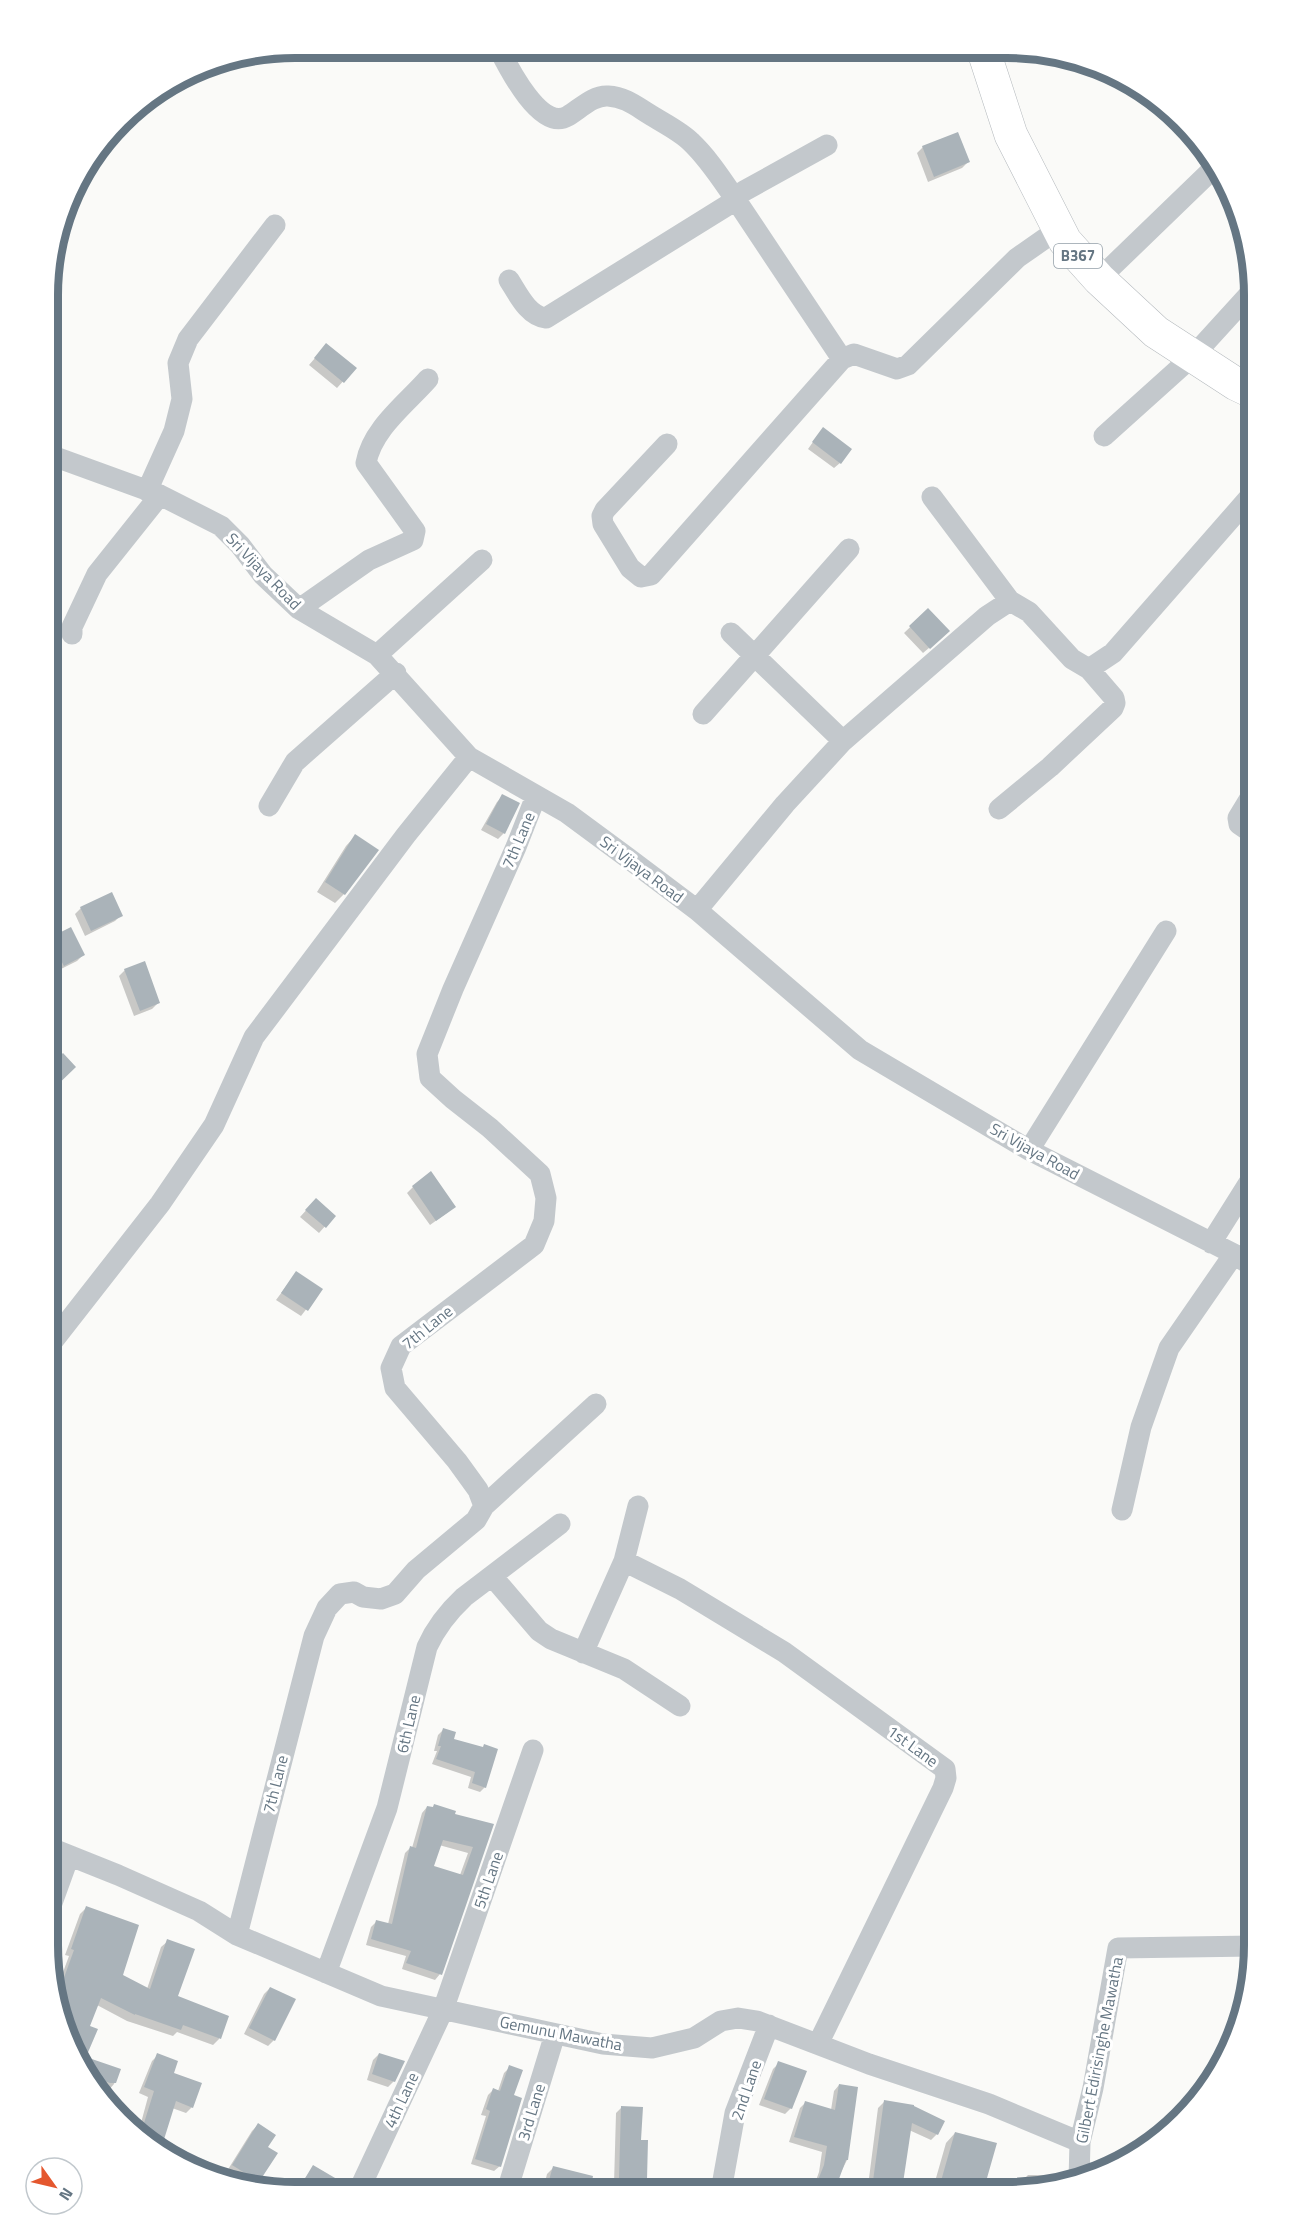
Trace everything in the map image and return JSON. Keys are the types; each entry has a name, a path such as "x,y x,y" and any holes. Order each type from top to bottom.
{"main road":[{"name":"B367","path":"986,58 1011,135 1057,230 1065,241 1099,279 1156,332 1244,388"}],"street":[{"path":"503,58 536,108 546,115 557,119 566,118 592,100 606,95 626,100 690,140 736,200 842,359"},
{"path":"509,280 529,310 540,318 546,318 736,200 738,195 744,191 827,145"},
{"path":"1099,279 1210,172"},
{"path":"72,634 72,627 97,574 153,493 182,399 178,363 188,339 275,225"},
{"path":"667,444 602,516 603,524 630,568 641,577 651,575 842,359 854,354 897,369 908,365 1017,258 1057,230"},
{"path":"1104,436 1193,356 1244,300"},
{"path":"298,609 369,561 413,540 415,531 366,463 368,453 379,432 428,379"},
{"name":"Sri Vijaya Road","path":"58,458 153,493 221,526 240,545 263,575 298,609 377,655 396,673 469,757 567,813 697,910 860,1050 1029,1150 1244,1261"},
{"path":"932,497 1010,601 1029,612 1072,659 1089,669 1114,698 1113,708 999,809"},
{"path":"1089,669 1113,653 1244,504"},
{"path":"704,714 849,549"},
{"path":"377,655 482,560"},
{"path":"697,910 785,804 843,741 987,616 1010,601"},
{"path":"731,633 843,741"},
{"path":"269,806 295,762 396,673"},
{"path":"58,1334 160,1204 214,1125 254,1037 406,835 469,757"},
{"name":"7th Lane","path":"237,1935 300,1686 314,1636 327,1608 340,1594 354,1592 363,1597 381,1599 395,1594 416,1570 476,1520 484,1506 478,1490 457,1461 395,1388 391,1368 401,1346 534,1245 544,1221 546,1198 540,1174 430,1078 427,1054 536,796"},
{"path":"1244,808 1238,818 1239,824 1244,827"},
{"path":"1029,1150 1166,931"},
{"path":"1211,1243 1244,1190"},
{"path":"1122,1510 1141,1427 1169,1348 1234,1254"},
{"path":"484,1506 596,1404"},
{"path":"584,1653 624,1561 638,1506"},
{"name":"6th Lane","path":"326,1973 387,1808 427,1647 434,1632 451,1609 560,1524"},
{"name":"1st Lane","path":"624,1561 680,1589 784,1652 945,1769 946,1778 943,1788 818,2044"},
{"path":"492,1576 539,1631 551,1639 624,1669 680,1706"},
{"name":"5th Lane","path":"443,2010 533,1750"},
{"name":"Gemunu Mawatha","path":"58,1851 199,1911 237,1935 381,1996 603,2044 652,2048 694,2038 721,2021 738,2018 769,2025 869,2064 989,2104 1080,2142"},
{"path":"58,1886 69,1856"},
{"name":"Gilbert Edirisinghe Mawatha","path":"1079,2170 1080,2142 1093,2088 1118,1948 1244,1946"},
{"name":"4th Lane","path":"363,2181 443,2010"},
{"name":"2nd Lane","path":"723,2181 735,2113 769,2025"},
{"name":"3rd Lane","path":"510,2181 555,2034"}],"building":[{"path":"958,132 970,162 934,177 922,146"},
{"path":"326,343 357,368 344,383 314,358"},
{"path":"823,427 852,449 841,464 812,442"},
{"path":"928,608 950,631 930,649 909,626"},
{"path":"502,794 520,803 505,834 486,824"},
{"path":"355,834 379,850 345,895 325,882"},
{"path":"112,892 123,916 91,931 80,907"},
{"path":"71,927 85,955 64,966 58,955 58,934"},
{"path":"145,961 160,1003 140,1011 124,969"},
{"path":"63,1053 76,1067 58,1084 58,1058"},
{"path":"431,1171 456,1207 436,1221 412,1186"},
{"path":"316,1198 336,1216 326,1228 305,1210"},
{"path":"296,1271 323,1289 308,1311 281,1293"},
{"path":"443,1728 456,1732 454,1739 498,1749 486,1788 472,1783 475,1772 436,1759 441,1746 438,1746"},
{"path":"434,1804 456,1811 455,1814 494,1824 442,1975 406,1963 411,1951 371,1939 376,1920 392,1924 410,1846 416,1848 427,1806 433,1807","holes":["443,1840 473,1847 463,1875 434,1866"]},
{"path":"86,1906 139,1925 123,1975 150,1989 167,1939 195,1949 178,1996 229,2016 221,2039 183,2025 181,2030 135,2015 101,1998 90,2026 98,2029 86,2056 71,2021 63,1991 62,1983 74,1950 71,1949"},
{"path":"270,1987 296,1999 275,2041 249,2028"},
{"path":"157,2053 178,2061 174,2073 202,2083 193,2108 176,2101 163,2141 143,2126 154,2091 144,2087"},
{"path":"379,2053 405,2061 395,2082 372,2074"},
{"path":"87,2057 121,2069 116,2083 101,2080"},
{"path":"778,2061 807,2071 792,2109 764,2099"},
{"path":"509,2065 523,2070 514,2095 522,2098 501,2167 475,2159 490,2111 486,2109 493,2088 500,2091"},
{"path":"839,2084 858,2087 848,2160 846,2160 838,2181 821,2181 818,2180 824,2165 827,2146 794,2137 805,2101 835,2110"},
{"path":"884,2100 914,2105 945,2121 938,2135 912,2123 903,2181 873,2181"},
{"path":"621,2106 643,2107 641,2140 648,2140 647,2179 619,2179"},
{"path":"258,2123 276,2135 268,2147 278,2153 261,2179 252,2177 232,2165"},
{"path":"955,2132 997,2143 986,2181 941,2181"},
{"path":"313,2165 340,2181 303,2181"},
{"path":"553,2166 593,2176 592,2181 549,2181"}]}
